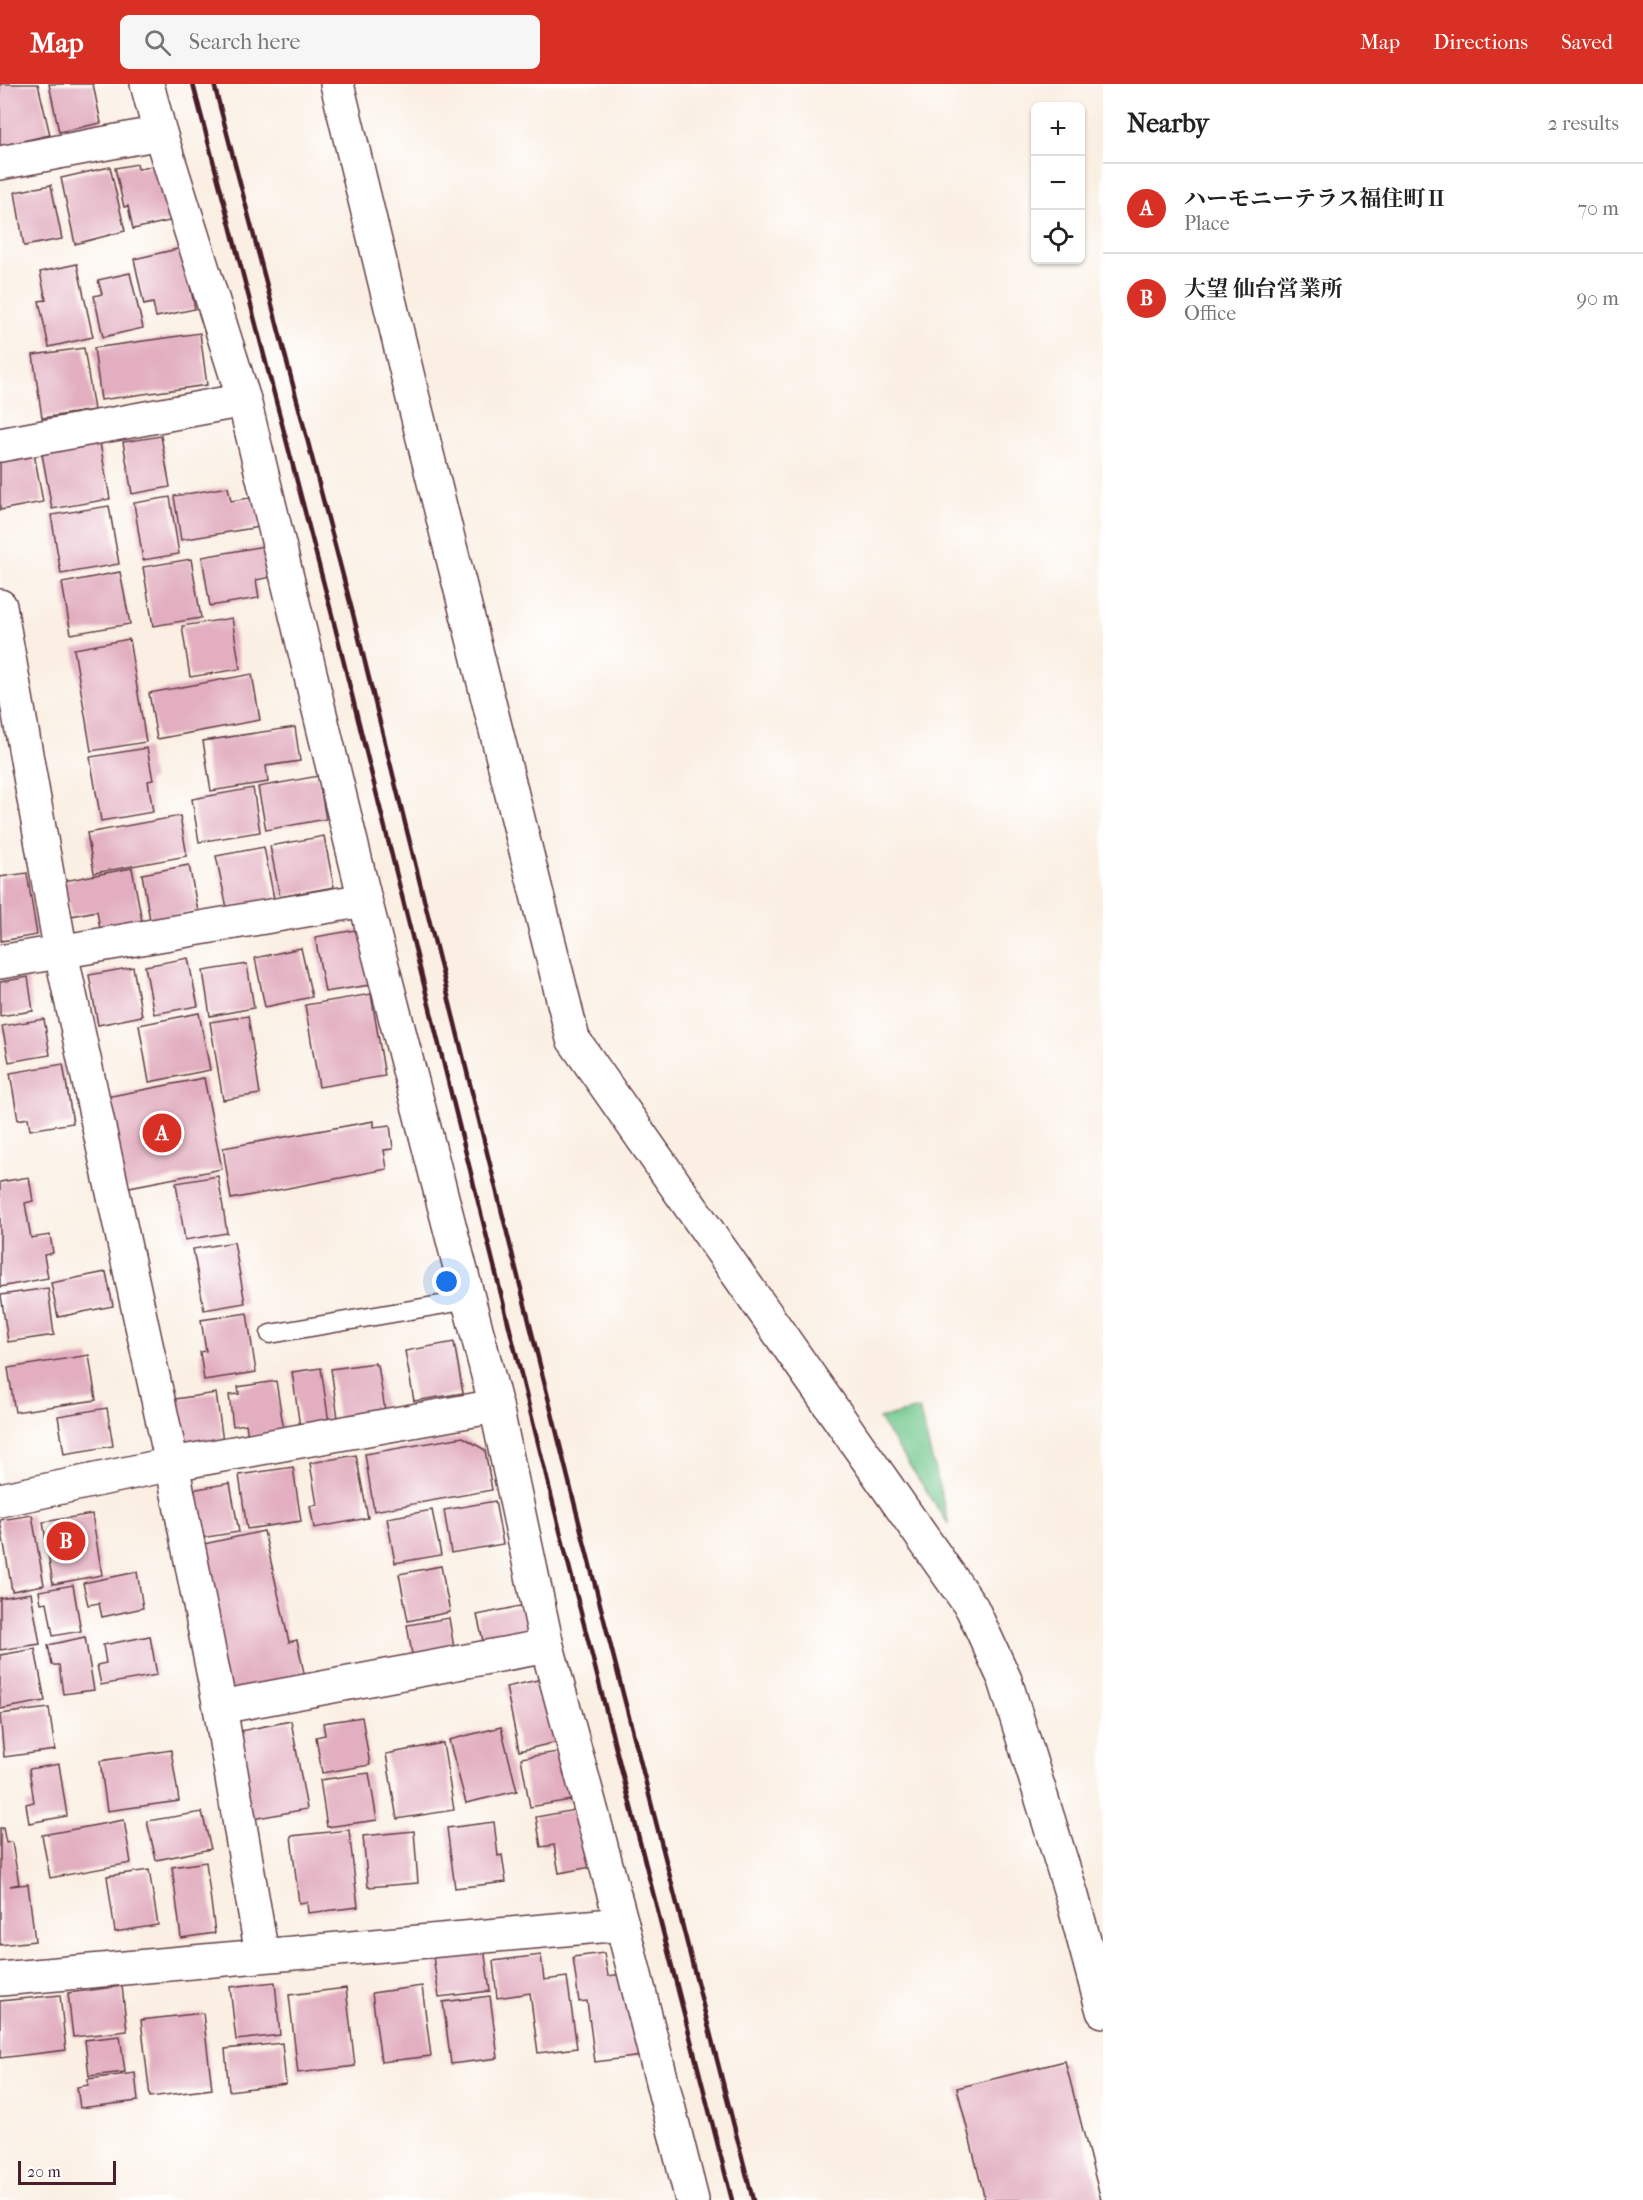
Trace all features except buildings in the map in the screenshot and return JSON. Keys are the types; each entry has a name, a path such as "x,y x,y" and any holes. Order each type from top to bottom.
{"street":[{"path":"147,84 160,133 244,400 365,900 496,1406 547,1646 622,1924 692,2200"},
{"path":"337,84 573,1039 972,1608 1005,1680 1072,1896 1103,2011"},
{"path":"0,163 160,133"},
{"path":"0,445 244,400"},
{"path":"0,606 61,953 172,1464 220,1707 262,1955"},
{"path":"0,962 365,900"},
{"path":"0,1500 172,1464 496,1406"},
{"path":"220,1707 547,1646"},
{"path":"0,1979 622,1924"}],"lane":[{"path":"270,1334 469,1300"}],"green space":[{"path":"919,1409 949,1525 879,1419"}],"railway":[{"path":"193,84 332,615 562,1539 732,2200"},
{"path":"214,84 352,610 582,1534 753,2200"}],"place":[{"name":"ハーモニーテラス福住町Ⅱ","path":"162,1133"},
{"name":"大望 仙台営業所","path":"66,1541"}]}
